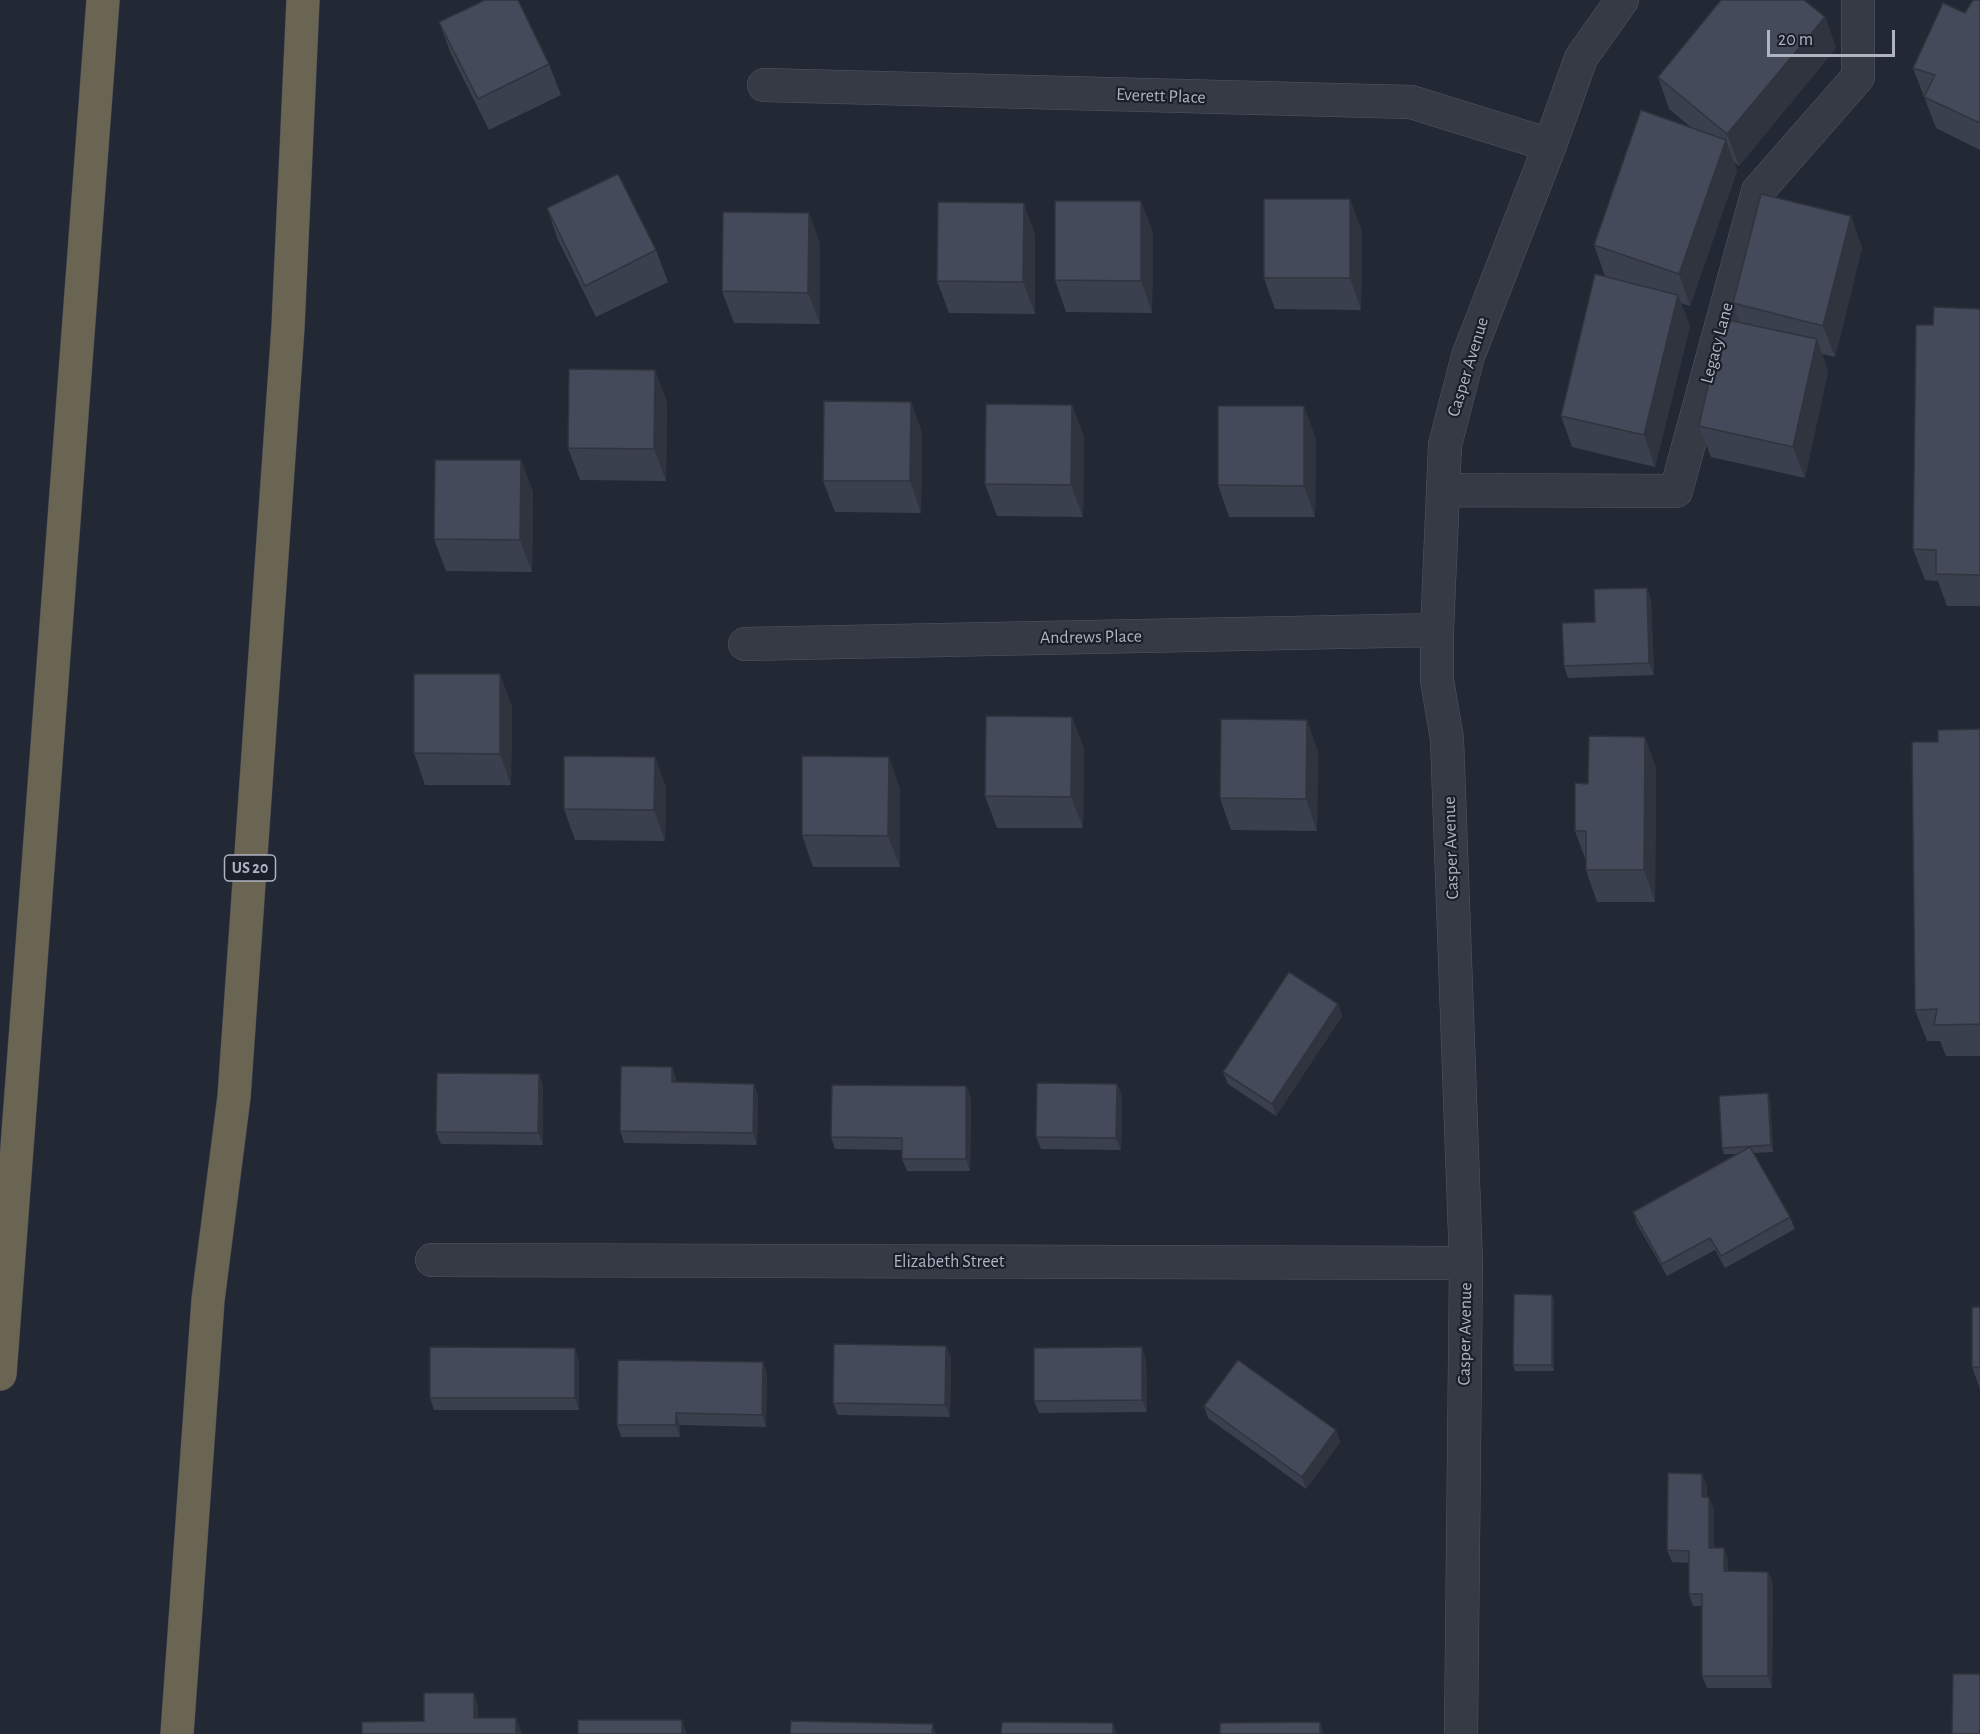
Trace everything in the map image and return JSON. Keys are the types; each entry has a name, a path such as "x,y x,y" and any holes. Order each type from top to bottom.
{"highway":[{"path":"0,1374 103,0"},
{"name":"US 20","path":"177,1734 208,1300 235,1085 288,327 303,0"}],"street":[{"name":"Casper Avenue","path":"1461,1734 1466,1263 1447,739 1437,680 1445,445 1468,356 1550,145 1581,58 1622,0"},
{"name":"Legacy Lane","path":"1443,490 1676,491 1758,191 1858,77 1858,0"},
{"name":"Everett Place","path":"764,85 1411,102 1550,145"},
{"name":"Andrews Place","path":"745,644 1437,630"},
{"name":"Elizabeth Street","path":"432,1260 1466,1263"}],"building":[{"path":"485,0 518,0 549,64 478,99 439,22"},
{"path":"1721,0 1804,0 1825,17 1727,134 1658,77"},
{"path":"1973,0 1980,0 1980,123 1924,97 1935,75 1913,68 1943,3 1965,13"},
{"path":"1641,110 1726,140 1679,274 1594,245"},
{"path":"618,174 656,250 585,286 547,208"},
{"path":"1761,194 1851,216 1823,326 1733,303"},
{"path":"1264,199 1350,199 1350,278 1264,278"},
{"path":"1055,201 1141,201 1141,281 1055,280"},
{"path":"938,202 1024,203 1023,282 937,281"},
{"path":"723,212 809,213 808,293 722,291"},
{"path":"1595,274 1678,295 1644,435 1561,416"},
{"path":"1934,307 1980,309 1980,575 1936,574 1936,550 1913,549 1916,325 1933,325"},
{"path":"1723,319 1817,339 1793,447 1699,426"},
{"path":"569,369 655,370 654,449 568,448"},
{"path":"824,401 911,402 910,481 823,481"},
{"path":"986,404 1072,405 1071,485 985,484"},
{"path":"1218,406 1304,406 1304,486 1218,485"},
{"path":"435,460 521,460 520,540 434,539"},
{"path":"1647,588 1649,663 1564,666 1562,623 1595,622 1594,589"},
{"path":"414,674 500,674 500,754 414,753"},
{"path":"986,716 1072,717 1071,797 985,796"},
{"path":"1221,719 1307,720 1306,799 1220,798"},
{"path":"1980,729 1980,1024 1934,1025 1937,1009 1915,1010 1912,742 1938,742 1938,730"},
{"path":"1589,736 1645,737 1644,870 1586,870 1586,831 1575,831 1575,783 1588,784"},
{"path":"564,756 655,757 654,810 564,809"},
{"path":"802,756 889,757 888,836 802,835"},
{"path":"1289,972 1338,1004 1272,1104 1223,1072"},
{"path":"621,1066 672,1067 672,1082 754,1084 753,1133 620,1131"},
{"path":"437,1073 539,1074 538,1133 436,1132"},
{"path":"1037,1083 1117,1084 1116,1138 1036,1137"},
{"path":"832,1085 966,1086 966,1159 902,1159 902,1138 831,1137"},
{"path":"1768,1093 1771,1145 1722,1148 1719,1096"},
{"path":"1750,1147 1790,1217 1721,1256 1710,1238 1662,1264 1633,1212"},
{"path":"1514,1294 1552,1295 1552,1365 1513,1365"},
{"path":"1972,1307 1980,1307 1980,1367 1972,1367"},
{"path":"834,1344 946,1346 945,1405 833,1403"},
{"path":"430,1347 575,1348 575,1398 430,1398"},
{"path":"1142,1347 1142,1400 1034,1401 1034,1348"},
{"path":"618,1360 763,1362 762,1415 676,1413 676,1425 617,1425"},
{"path":"1238,1360 1336,1430 1302,1477 1204,1406"},
{"path":"1668,1473 1702,1474 1702,1497 1709,1497 1709,1548 1724,1548 1724,1571 1768,1572 1768,1676 1702,1676 1702,1594 1689,1594 1689,1551 1667,1550"},
{"path":"1953,1674 1980,1674 1980,1734 1952,1734"},
{"path":"424,1693 474,1693 474,1718 516,1718 516,1734 362,1734 362,1722 424,1721"},
{"path":"578,1720 682,1720 682,1734 578,1734"},
{"path":"791,1721 933,1724 932,1734 790,1734"},
{"path":"1002,1722 1113,1723 1113,1734 1001,1734"},
{"path":"1320,1722 1320,1734 1220,1734 1220,1723"}]}
